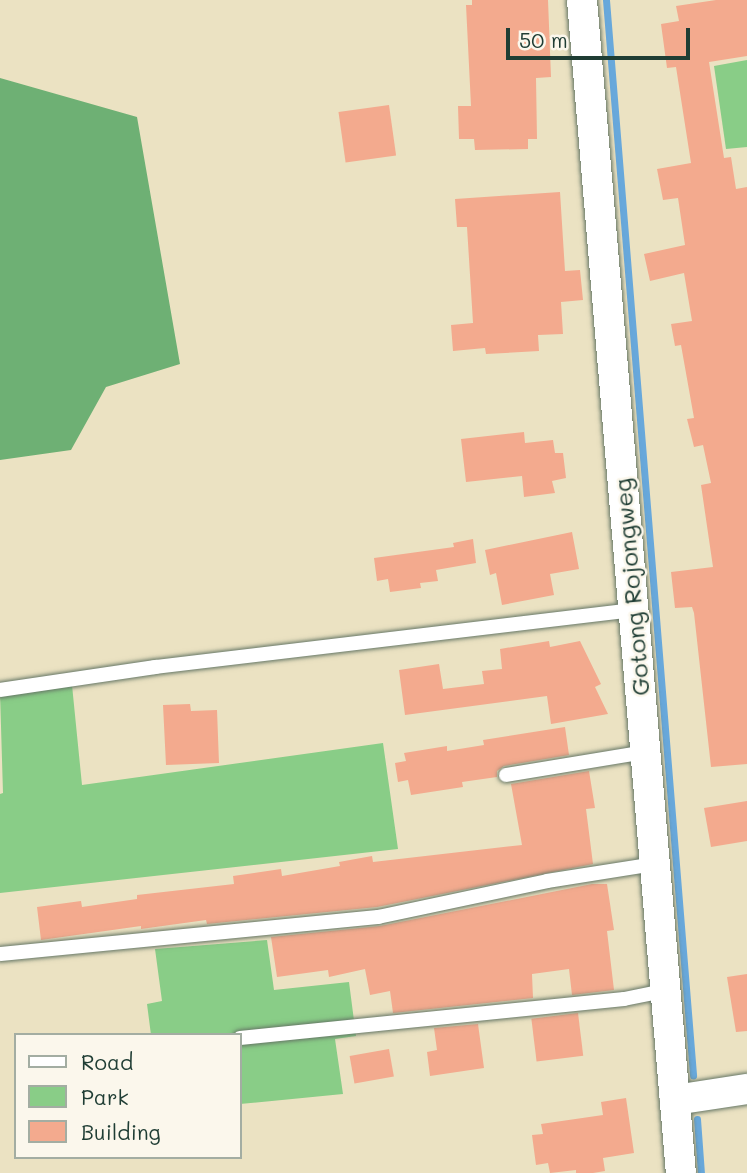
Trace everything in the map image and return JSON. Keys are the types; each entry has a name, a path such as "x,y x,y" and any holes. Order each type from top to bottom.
{"street":[{"name":"Gotong Rojongweg","path":"582,0 681,1173"},
{"path":"675,1100 747,1089"}],"lane":[{"path":"0,690 169,665 633,610"},
{"path":"506,775 645,752"},
{"path":"0,954 378,917 547,881 654,864"},
{"path":"242,1038 624,999 664,991"}],"green space":[{"path":"747,60 747,147 726,149 714,66"},
{"path":"0,78 137,117 180,364 106,387 71,450 0,460"},
{"path":"72,685 82,785 383,743 398,849 0,893 0,794 3,793 0,693"},
{"path":"267,940 274,990 349,982 356,1036 335,1039 343,1094 242,1104 242,1033 151,1033 147,1004 162,1001 155,949"}],"building":[{"path":"472,0 548,0 551,77 536,78 537,139 528,139 528,149 475,150 474,139 459,139 458,106 471,106 466,5 472,5"},
{"path":"716,0 747,0 747,56 709,62 724,158 731,157 736,189 747,187 747,764 711,767 694,613 692,607 675,608 671,572 713,567 701,485 711,483 703,445 694,447 687,419 694,418 681,345 675,346 671,324 692,321 684,273 650,281 644,254 685,245 678,198 663,200 657,169 691,163 676,67 667,68 661,24 679,21 676,6"},
{"path":"389,105 396,156 346,163 338,112"},
{"path":"560,192 565,271 580,270 583,300 561,302 563,334 538,335 539,351 486,354 485,348 453,351 451,325 473,323 467,227 457,227 455,199"},
{"path":"524,432 525,443 553,440 555,453 563,453 566,478 552,481 555,493 524,497 522,476 466,482 461,439"},
{"path":"572,532 579,569 550,574 554,595 502,605 496,573 490,575 485,550"},
{"path":"473,539 476,563 436,570 438,581 420,583 421,588 390,592 388,579 377,581 374,558 454,547 453,543"},
{"path":"549,641 550,647 580,641 601,684 595,687 608,714 551,724 547,696 405,715 399,670 439,664 443,689 484,684 482,671 502,669 500,649"},
{"path":"190,704 191,711 217,710 219,763 166,765 163,705"},
{"path":"565,727 569,755 504,766 497,771 497,777 462,782 463,787 411,795 408,780 398,782 395,763 406,761 404,753 447,746 447,751 484,745 483,740"},
{"path":"589,771 595,808 586,809 593,864 377,907 207,924 206,920 141,929 141,926 41,940 37,907 81,901 82,907 137,899 137,895 234,884 233,876 281,869 282,876 340,866 339,862 372,856 373,862 522,845 511,784"},
{"path":"747,801 747,841 711,847 704,808"},
{"path":"592,884 607,884 614,930 607,931 614,990 572,995 569,969 532,974 533,998 393,1013 390,991 370,995 365,969 329,977 328,970 277,977 271,937 380,926"},
{"path":"747,974 747,1031 736,1032 727,977"},
{"path":"578,1013 583,1056 537,1061 531,1019"},
{"path":"478,1024 484,1068 430,1076 427,1052 437,1050 434,1028"},
{"path":"389,1049 394,1077 354,1084 350,1056"},
{"path":"626,1098 634,1153 603,1158 605,1171 593,1173 576,1173 576,1170 550,1173 548,1163 536,1165 532,1135 543,1134 541,1124 603,1115 601,1102"}],"waterway":[{"path":"606,0 693,1075"},
{"path":"697,1119 701,1173"}]}
